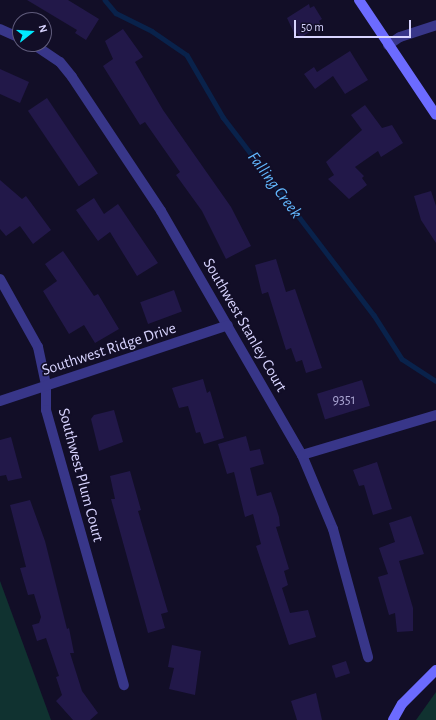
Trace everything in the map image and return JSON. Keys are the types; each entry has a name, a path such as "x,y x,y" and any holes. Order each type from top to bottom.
{"street":[{"path":"359,0 436,115"},
{"path":"388,45 400,37 436,25"},
{"path":"0,29 12,34"},
{"name":"Southwest Stanley Court","path":"45,52 60,62 72,77 161,212 228,325 302,455 329,518 368,657"},
{"name":"Southwest Plum Court","path":"0,279 38,347 46,386 46,410 124,685"},
{"name":"Southwest Ridge Drive","path":"0,401 228,325"},
{"path":"302,455 436,415"},
{"path":"393,720 402,704 436,670"}],"green space":[{"path":"0,581 51,720 0,720"},
{"path":"436,692 436,720 416,720"}],"building":[{"path":"27,0 68,0 99,19 86,40 75,33 77,30 52,15 52,12 47,12"},
{"path":"309,4 310,8 314,6 322,19 319,21 321,25 300,38 297,33 295,35 287,18"},
{"path":"123,29 143,57 135,62 163,110 231,207 251,246 226,259 202,211 176,175 180,172 145,122 140,125 103,66 113,59 105,41"},
{"path":"350,51 368,80 345,94 333,76 315,89 304,74 314,67 317,72"},
{"path":"0,69 29,82 20,103 0,94"},
{"path":"47,98 98,173 79,186 28,111"},
{"path":"365,105 382,128 392,125 403,143 381,157 378,151 355,167 364,176 362,178 367,185 349,199 328,179 334,175 326,162 362,130 351,115"},
{"path":"0,180 22,199 26,196 51,230 33,244 20,226 6,236 0,229"},
{"path":"431,191 436,206 436,243 421,220 414,196"},
{"path":"94,198 104,214 118,204 158,263 137,276 110,232 98,241 76,210"},
{"path":"63,251 94,296 98,294 119,329 95,343 84,325 69,334 43,291 57,281 45,264"},
{"path":"276,259 286,292 295,289 322,368 306,373 302,360 296,362 291,348 286,350 268,292 262,294 255,265"},
{"path":"174,290 182,312 148,324 140,302"},
{"path":"203,379 207,393 210,391 224,438 204,444 200,432 196,433 188,406 179,408 172,388"},
{"path":"362,380 370,406 325,420 317,394"},
{"path":"114,410 123,442 99,451 91,419 94,415"},
{"path":"246,436 250,451 260,449 264,464 250,468 257,496 271,492 279,517 280,526 276,527 289,569 284,571 288,585 282,588 290,613 308,610 316,637 289,645 256,546 261,544 253,514 245,517 234,472 227,474 218,444"},
{"path":"11,437 22,478 8,481 6,475 0,476 0,440"},
{"path":"377,462 392,509 373,515 364,485 359,486 353,470"},
{"path":"130,471 141,510 138,511 168,612 161,614 165,628 148,633 111,499 115,499 110,476"},
{"path":"30,500 45,541 67,629 69,628 74,653 70,653 82,691 98,713 90,720 73,720 56,701 62,695 56,677 59,676 46,638 37,641 32,625 39,623 41,617 34,594 28,595 20,568 26,567 10,505"},
{"path":"411,516 424,554 399,561 413,608 413,631 397,632 395,613 389,615 378,577 388,574 379,548 395,542 389,523"},
{"path":"172,645 201,651 195,695 169,689 174,668 168,667"},
{"path":"346,661 350,673 336,678 332,666"},
{"path":"316,693 322,720 297,720 291,701"}],"waterway":[{"name":"Falling Creek","path":"105,0 116,13 152,31 187,55 223,117 374,315 402,359 436,381"}]}
